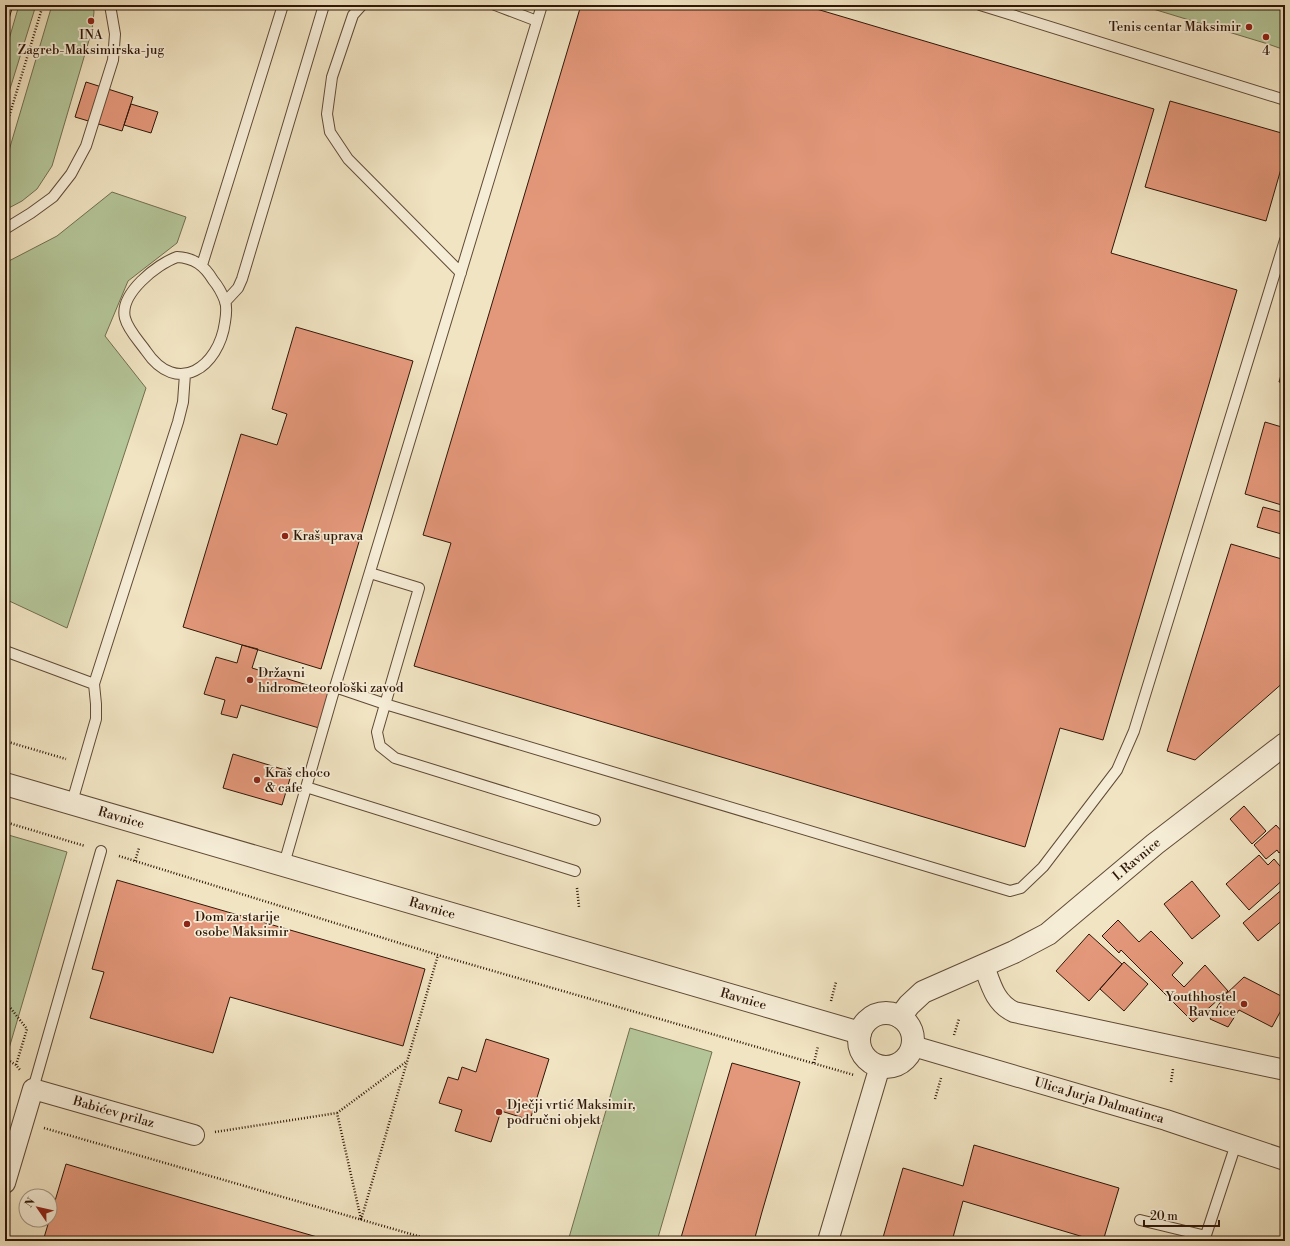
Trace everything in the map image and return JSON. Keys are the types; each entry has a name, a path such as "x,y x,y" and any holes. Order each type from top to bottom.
{"street":[{"name":"I. Ravnice","path":"900,1017 909,1004 923,992 984,966 1048,934 1161,839 1285,744"},
{"name":"Ravnice","path":"5,784 72,802 860,1033"},
{"path":"984,966 1001,1004 1014,1012 1283,1067"},
{"path":"884,1013 900,1017 911,1029 913,1046 910,1054 897,1065 889,1067 872,1063 865,1058 859,1041 860,1033 869,1019 884,1013"},
{"name":"Ulica Jurja Dalmatinca","path":"913,1046 1166,1120 1285,1160"},
{"path":"828,1241 880,1066"},
{"path":"5,1183 33,1089"},
{"name":"Babićev prilaz","path":"33,1089 194,1135"}],"lane":[{"path":"5,229 54,197 71,174 86,146 113,60 115,34 110,5"},
{"path":"202,265 283,5"},
{"path":"225,302 238,288 242,279 324,5"},
{"path":"362,5 353,15 332,77 327,114 330,132 348,159 461,273"},
{"path":"495,5 537,21"},
{"path":"284,864 335,687 542,5"},
{"path":"980,5 1285,100"},
{"path":"335,687 385,704 1010,891 1021,888 1043,868 1117,770 1134,731 1285,240"},
{"path":"177,257 185,258 202,265 218,286 225,302 226,316 221,342 215,353 206,364 197,370 185,374 171,372 159,366 150,357 129,327 124,313 138,284 147,275 168,260 177,257"},
{"path":"72,802 84,765 96,719 94,684 178,422 183,402 185,374"},
{"path":"370,573 419,588 377,732 380,746 395,758 595,820"},
{"path":"5,652 94,684"},
{"path":"306,787 575,871"},
{"path":"33,1089 101,851"},
{"path":"1140,1220 1205,1239 1236,1144"}],"path":[{"path":"5,130 43,5"},
{"path":"5,741 84,765"},
{"path":"5,822 101,851"},
{"path":"135,861 438,955 858,1076"},
{"path":"361,1220 438,955"},
{"path":"5,1001 27,1029 16,1065"},
{"path":"194,1135 337,1113 407,1061"},
{"path":"337,1113 361,1220"},
{"path":"23,1122 435,1241"}],"green space":[{"path":"19,5 36,5 5,105 5,53"},
{"path":"52,5 93,5 94,12 92,30 52,166 37,189 22,201 5,210 5,164"},
{"name":"Tenis centar Maksimir","path":"1140,5 1285,5 1285,50 1268,44"},
{"path":"112,192 186,217 177,243 128,281 105,336 146,388 67,628 5,599 5,263 57,236"},
{"path":"5,834 67,852 5,1062"},
{"path":"630,1028 712,1052 657,1241 568,1241"}],"building":[{"path":"581,5 803,5 1154,109 1111,253 1237,290 1103,740 1060,728 1025,847 414,666 451,543 423,535"},
{"path":"86,82 133,97 122,131 75,117"},
{"path":"1170,101 1285,134 1285,155 1266,221 1145,187"},
{"path":"131,104 158,112 151,133 124,125"},
{"name":"Kraš uprava","path":"296,327 413,361 321,669 183,627 241,434 277,445 287,414 272,409"},
{"path":"1285,361 1285,383 1279,382"},
{"path":"1265,422 1285,428 1285,506 1245,494"},
{"path":"1263,507 1285,513 1285,535 1257,527"},
{"path":"1231,544 1285,560 1285,681 1195,760 1167,751"},
{"name":"Državni hidrometeorološki zavod","path":"242,645 258,649 252,668 330,692 319,728 241,705 237,718 221,714 225,700 204,694 216,657 237,663"},
{"name":"Kraš choco & cafe","path":"233,754 292,772 282,805 223,788"},
{"path":"1244,806 1266,831 1252,844 1230,819"},
{"path":"1276,825 1285,835 1285,848 1279,853 1277,850 1266,859 1254,845"},
{"path":"1259,855 1268,865 1274,859 1285,872 1285,878 1249,910 1226,884"},
{"name":"Dom za starije osobe Maksimir","path":"117,880 425,969 403,1046 230,997 213,1053 90,1018 104,972 92,969"},
{"path":"1192,881 1220,916 1192,939 1164,904"},
{"path":"1285,887 1285,918 1258,941 1243,923"},
{"path":"1118,920 1139,942 1151,931 1183,963 1172,975 1184,987 1205,965 1228,991 1193,1022 1121,950 1119,953 1102,936"},
{"path":"1089,934 1122,964 1089,1001 1056,971"},
{"path":"1124,962 1148,984 1124,1011 1100,989"},
{"path":"1244,977 1285,998 1285,1003 1272,1027 1239,1010 1228,1027 1210,1019 1224,996"},
{"path":"486,1039 549,1059 530,1120 501,1111 491,1142 455,1131 462,1110 439,1103 448,1077 458,1080 462,1067 476,1072"},
{"path":"732,1063 800,1082 754,1241 680,1241"},
{"path":"974,1145 1119,1188 1103,1241 1097,1241 963,1201 952,1241 882,1241 903,1168 963,1186"},
{"path":"66,1164 331,1241 43,1241 47,1228 58,1228 58,1191"}],"tram line":[{"path":"5,33 13,5"}],"place":[{"name":"INA Zagreb-Maksimirska-jug","path":"91,21"},
{"name":"Tenis centar Maksimir","path":"1249,27"},
{"name":"4","path":"1266,37"},
{"name":"Kraš uprava","path":"285,536"},
{"name":"Državni hidrometeorološki zavod","path":"250,680"},
{"name":"Kraš choco & cafe","path":"257,780"},
{"name":"Dom za starije osobe Maksimir","path":"187,924"},
{"name":"Youthhostel Ravnice","path":"1244,1004"},
{"name":"Dječji vrtić Maksimir, područni objekt","path":"499,1112"}]}
